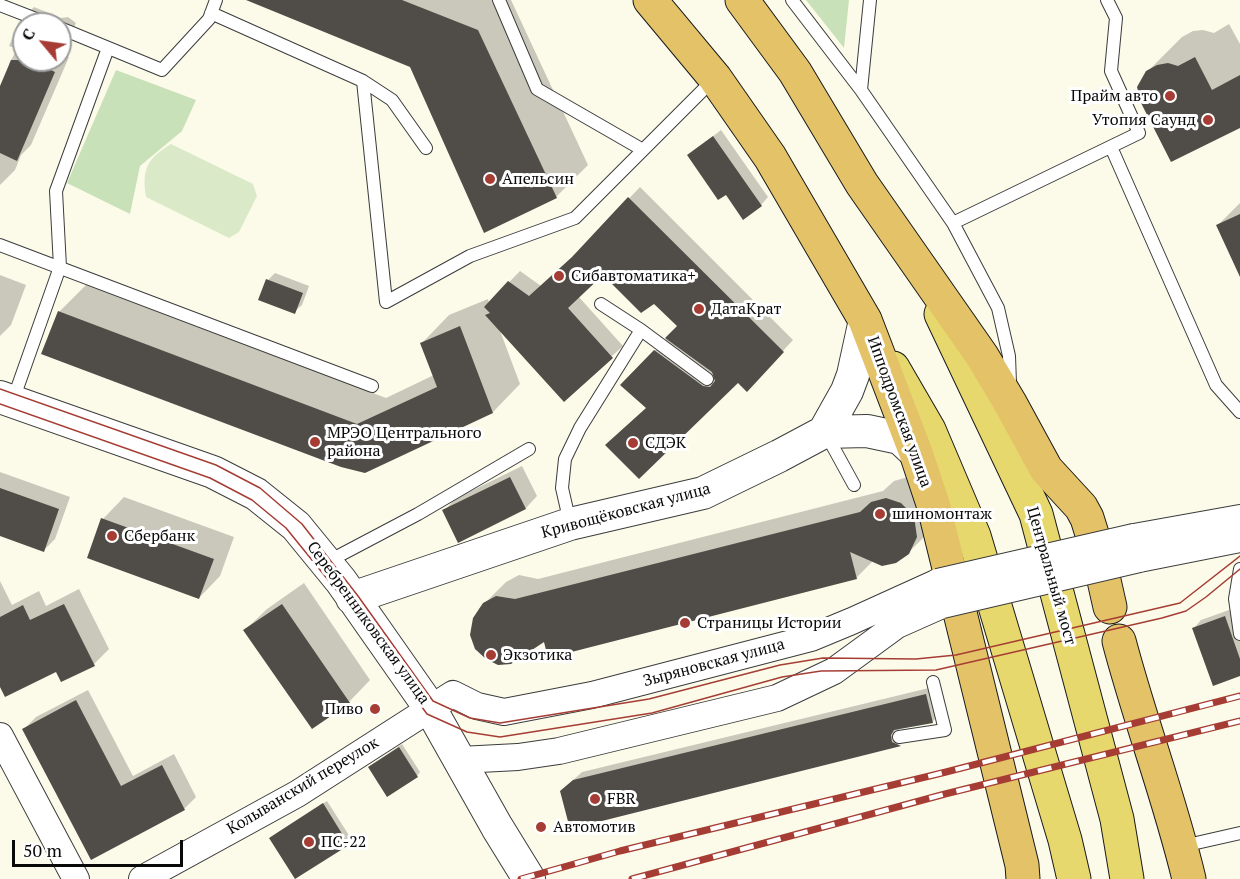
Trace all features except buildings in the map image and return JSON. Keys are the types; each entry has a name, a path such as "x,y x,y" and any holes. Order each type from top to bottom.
{"highway":[{"name":"Ипподромская улица","path":"650,0 715,78 770,157 865,320 916,453 934,507 1022,865 1023,879"},
{"path":"742,0 795,72 862,184 982,356 1046,469 1081,507 1092,534"},
{"path":"1103,576 1110,607"},
{"path":"1119,641 1189,879"}],"main road":[{"name":"Центральный мост","path":"914,257 1036,514 1118,819 1127,879"},
{"path":"865,320 929,430 974,536 1065,840 1074,879"}],"street":[{"path":"824,432 847,391 853,375 865,320"},
{"name":"Серебренниковская улица","path":"6,399 213,472 256,494 296,526 352,598 430,708 529,879"},
{"path":"824,432 867,431 900,438 916,453"},
{"name":"Кривощёковская улица","path":"352,598 570,524 703,493 824,432"},
{"name":"Зыряновская улица","path":"430,708 453,694 477,706 504,712 592,695 811,638 852,621 940,593 1137,548 1240,518"},
{"name":"Зыряновская улица","path":"1137,548 1240,539"},
{"name":"Зыряновская улица","path":"460,760 518,757 560,751 777,698 834,670 940,593"},
{"name":"Колыванский переулок","path":"142,879 297,794 430,708"},
{"path":"0,736 76,879"}],"lane":[{"path":"72,33 162,70 209,19 216,0"},
{"path":"499,0 537,89 643,150"},
{"path":"792,0 861,90 953,223 998,308 1009,356 1010,403"},
{"path":"861,90 870,0"},
{"path":"953,223 1139,133 1112,71 1116,18 1107,0"},
{"path":"0,5 18,12"},
{"path":"212,13 363,81 392,100 426,148"},
{"path":"6,399 60,267 56,191 108,48"},
{"path":"363,81 386,302 470,256 575,218 715,78"},
{"path":"1111,147 1216,385 1240,412"},
{"path":"0,245 372,386"},
{"path":"601,304 641,330 707,379"},
{"path":"570,524 562,488 565,459 580,428 641,330"},
{"path":"824,432 854,485"},
{"path":"326,563 418,514 529,449"},
{"path":"1240,568 1235,600 1240,634"},
{"path":"899,737 945,730 933,682"},
{"path":"1181,846 1240,833"}],"green space":[{"path":"806,0 849,0 844,48"},
{"path":"116,70 196,100 182,131 140,166 130,214 67,183"},
{"path":"171,144 253,184 257,196 239,232 229,238 146,197 145,179 148,165 157,154"}],"tram line":[{"path":"0,389 216,465 260,488 302,524 358,596 433,701 470,718 500,723 649,699 780,665 823,658 916,659 956,655 1180,603 1240,556"},
{"path":"0,404 210,478 252,500 286,528 346,602 427,714 467,732 500,737 652,713 782,677 821,671 936,670 1186,611 1240,569"}],"railway":[{"path":"521,879 620,851 946,772 1240,696"},
{"path":"632,879 945,794 1240,721"}],"place":[{"name":"Прайм авто","path":"1170,96"},
{"name":"Утопия Саунд","path":"1208,120"},
{"name":"Апельсин","path":"490,179"},
{"name":"Сибавтоматика+","path":"559,276"},
{"name":"ДатаКрат","path":"699,309"},
{"name":"МРЭО Центрального района","path":"315,442"},
{"name":"СДЭК","path":"633,443"},
{"name":"шиномонтаж","path":"880,514"},
{"name":"Сбербанк","path":"112,536"},
{"name":"Страницы Истории","path":"685,623"},
{"name":"Экзотика","path":"491,655"},
{"name":"Пиво","path":"375,709"},
{"name":"FBR","path":"595,799"},
{"name":"Автомотив","path":"541,827"},
{"name":"ПС-22","path":"309,842"}]}
